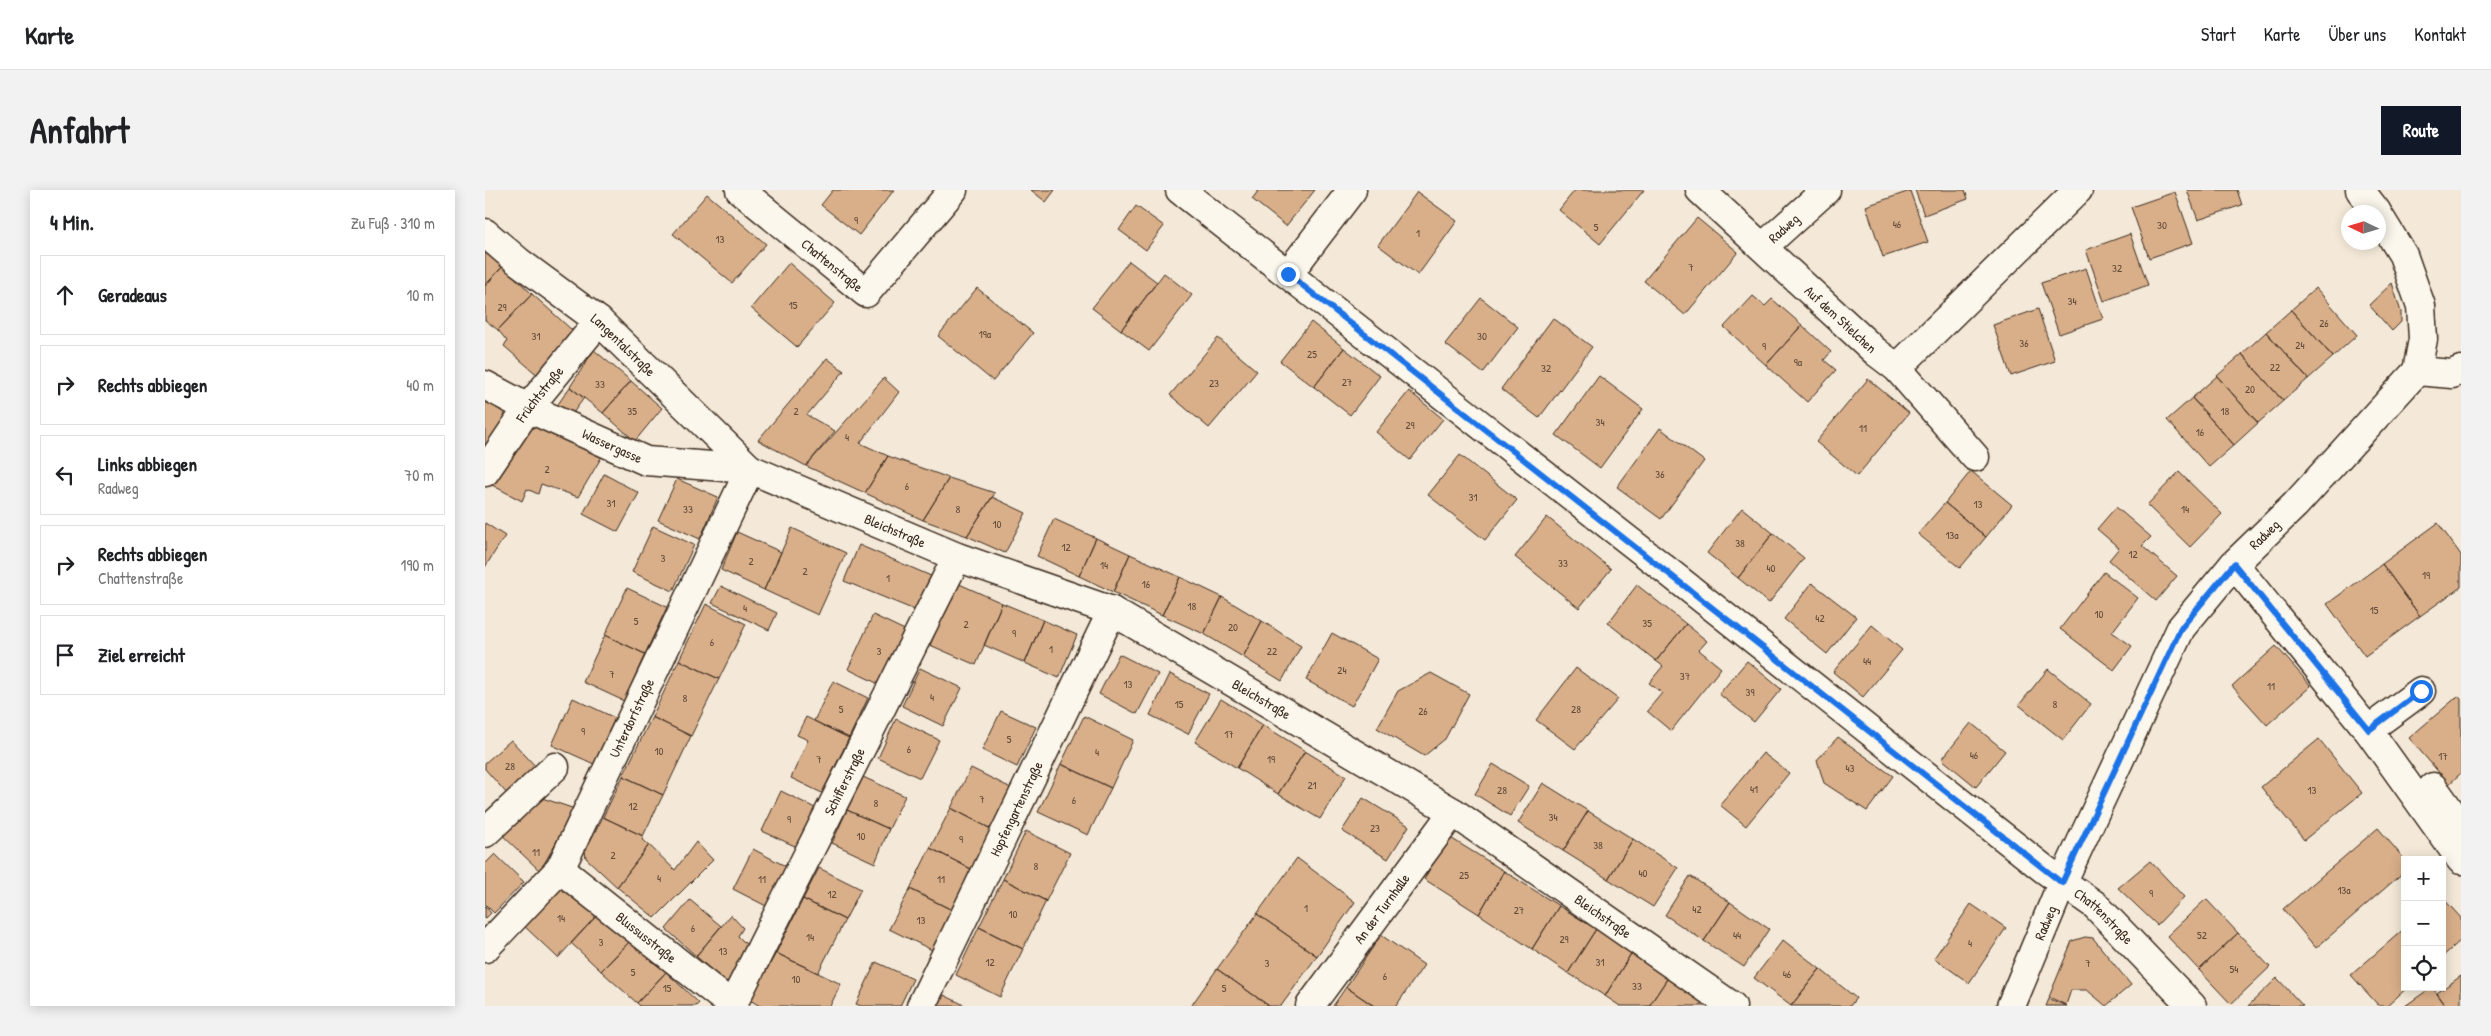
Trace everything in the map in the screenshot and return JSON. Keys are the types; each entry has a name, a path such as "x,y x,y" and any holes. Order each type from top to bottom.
{"street":[{"name":"Chattenstraße","path":"740,190 866,293 953,190"},
{"name":"Chattenstraße","path":"1180,190 2062,883 2095,905 2192,1006"},
{"path":"1288,274 1352,190"},
{"name":"Auf dem Stielchen","path":"1700,190 1897,368 1975,457"},
{"name":"Radweg","path":"1763,247 1826,190"},
{"path":"1897,368 2078,190"},
{"path":"2360,190 2371,205"},
{"path":"2386,227 2403,255 2421,306 2423,339 2417,371 2451,374 2461,370"},
{"name":"Langentalstraße","path":"485,233 519,262 599,321 750,468"},
{"name":"Früchtstraße","path":"485,472 528,408 599,321"},
{"name":"Radweg","path":"2011,1006 2062,883 2181,628 2234,564 2295,505 2417,371"},
{"name":"Wassergasse","path":"485,385 528,408 646,461 750,468"},
{"name":"Bleichstraße","path":"750,468 957,557 1112,611 1453,812 1732,1006"},
{"name":"Unterdorfstraße","path":"485,948 560,869 750,468"},
{"name":"Schifferstraße","path":"732,1006 957,557"},
{"path":"2234,564 2376,724 2461,826"},
{"name":"Hopfengartenstraße","path":"921,1006 1112,611"},
{"path":"2376,724 2421,691"},
{"path":"2376,724 2461,860"},
{"path":"485,833 555,767"},
{"name":"An der Turnhalle","path":"1310,1006 1453,812"},
{"name":"Blussusstraße","path":"560,869 732,1006"}],"building":[{"path":"833,190 894,190 859,235 821,205"},
{"path":"1031,190 1055,190 1046,202"},
{"path":"1259,190 1315,190 1286,226 1252,199"},
{"path":"1575,190 1644,190 1600,244 1559,210"},
{"path":"1915,190 1965,190 1968,199 1924,215"},
{"path":"2187,190 2237,190 2242,205 2198,220"},
{"path":"1910,191 1928,242 1883,257 1866,206"},
{"path":"1417,192 1457,221 1418,275 1378,245"},
{"path":"2175,192 2193,243 2149,258 2131,207"},
{"path":"707,194 766,244 732,283 673,234"},
{"path":"1136,206 1164,226 1146,250 1119,230"},
{"path":"1697,218 1738,252 1685,315 1644,281"},
{"path":"2130,234 2148,285 2104,301 2086,250"},
{"path":"485,250 503,266 485,286"},
{"path":"1129,261 1157,282 1121,330 1092,308"},
{"path":"789,263 835,303 797,347 751,308"},
{"path":"503,266 532,294 498,330 485,320 485,286"},
{"path":"2086,268 2103,319 2059,334 2041,283"},
{"path":"1164,273 1192,295 1149,351 1121,330"},
{"path":"2392,283 2401,312 2401,322 2392,331 2369,305"},
{"path":"977,288 1033,333 993,381 938,336"},
{"path":"2316,288 2357,335 2333,357 2291,310"},
{"path":"532,294 573,331 541,378 504,346 507,341 498,330"},
{"path":"1753,296 1765,306 1772,299 1802,325 1766,365 1724,327"},
{"path":"1481,298 1518,327 1483,373 1445,344"},
{"path":"2038,309 2055,361 2011,376 1993,325"},
{"path":"2291,310 2333,357 2308,379 2266,332"},
{"path":"1553,318 1592,347 1539,418 1501,389"},
{"path":"1311,322 1344,348 1314,387 1280,361"},
{"path":"1802,325 1831,352 1824,360 1836,370 1807,402 1766,365"},
{"path":"2266,332 2308,379 2283,401 2242,354"},
{"path":"1218,338 1257,371 1209,428 1170,395"},
{"path":"1344,348 1380,376 1350,415 1314,387"},
{"path":"594,350 631,381 603,413 570,387"},
{"path":"2242,354 2283,401 2258,423 2217,376"},
{"path":"827,358 844,371 807,415 835,431 806,466 758,440"},
{"path":"1599,376 1643,409 1600,468 1556,435"},
{"path":"2217,376 2258,423 2234,445 2192,398"},
{"path":"884,378 899,392 860,443 888,456 865,493 806,466"},
{"path":"1868,379 1909,413 1857,476 1816,442"},
{"path":"631,381 662,408 635,441 603,413"},
{"path":"570,387 584,398 570,417 556,407"},
{"path":"1409,391 1443,419 1410,460 1376,432"},
{"path":"2192,398 2234,445 2209,467 2167,420"},
{"path":"485,400 504,413 505,420 485,453"},
{"path":"530,424 604,453 578,497 541,484 538,494 527,489 522,501 490,484"},
{"path":"1660,428 1704,461 1661,519 1617,487"},
{"path":"1460,455 1517,500 1485,540 1428,495"},
{"path":"888,456 949,478 923,520 865,493"},
{"path":"1971,471 2012,505 1986,537 1945,503"},
{"path":"2179,472 2222,514 2190,547 2147,505"},
{"path":"604,474 639,493 618,532 583,514"},
{"path":"949,478 995,493 967,536 923,520"},
{"path":"677,479 718,497 700,539 658,520"},
{"path":"992,497 1026,513 1005,553 967,536"},
{"path":"1945,503 1986,537 1960,568 1918,534"},
{"path":"2116,507 2151,537 2142,546 2177,576 2156,601 2109,560 2119,548 2097,529"},
{"path":"1742,508 1773,533 1738,578 1707,553"},
{"path":"1547,517 1611,569 1579,608 1515,557"},
{"path":"1054,519 1096,538 1079,576 1037,556"},
{"path":"485,523 505,536 485,567"},
{"path":"2438,523 2461,555 2461,587 2420,616 2382,564"},
{"path":"653,526 694,545 673,591 632,572"},
{"path":"792,528 846,553 818,615 764,590"},
{"path":"737,532 781,552 764,590 721,570"},
{"path":"1773,533 1804,558 1769,603 1738,578"},
{"path":"1096,538 1130,554 1113,592 1079,576"},
{"path":"859,545 931,576 917,611 844,581"},
{"path":"1130,554 1180,577 1162,615 1113,592"},
{"path":"2382,564 2420,616 2365,656 2327,604"},
{"path":"2104,572 2138,598 2112,632 2132,646 2114,670 2060,629"},
{"path":"1180,577 1222,597 1204,634 1162,615"},
{"path":"957,583 1002,603 976,665 930,645"},
{"path":"1812,583 1856,617 1827,654 1784,619"},
{"path":"1637,585 1686,624 1656,661 1608,623"},
{"path":"721,586 777,613 769,630 712,603"},
{"path":"627,588 667,607 645,654 605,635"},
{"path":"1222,597 1262,621 1243,657 1204,634"},
{"path":"1002,603 1043,620 1025,663 984,645"},
{"path":"706,604 746,624 719,679 679,660"},
{"path":"873,615 911,633 885,687 848,669"},
{"path":"1043,620 1077,635 1059,678 1025,663"},
{"path":"1262,621 1301,646 1282,681 1243,657"},
{"path":"1686,624 1707,641 1699,650 1721,668 1671,731 1647,711 1662,693 1649,683 1663,666 1656,661"},
{"path":"1872,625 1902,650 1863,697 1833,672"},
{"path":"1332,633 1378,659 1352,706 1306,680"},
{"path":"605,635 645,654 624,701 583,682"},
{"path":"2276,646 2311,686 2267,725 2232,686"},
{"path":"1119,654 1158,674 1137,714 1099,694"},
{"path":"679,660 719,679 691,736 652,717"},
{"path":"1747,661 1781,689 1754,722 1719,694"},
{"path":"920,668 962,688 943,726 902,706"},
{"path":"1576,668 1618,699 1575,749 1536,720"},
{"path":"2048,669 2091,704 2063,740 2019,705"},
{"path":"1431,673 1469,694 1445,739 1424,756 1377,728 1398,691"},
{"path":"1170,674 1209,694 1188,734 1150,715"},
{"path":"833,681 868,698 849,738 814,721"},
{"path":"2458,696 2461,699 2461,773 2449,784 2409,738"},
{"path":"573,698 615,718 594,764 552,745"},
{"path":"1221,699 1263,725 1237,768 1195,742"},
{"path":"1001,711 1036,727 1017,767 982,750"},
{"path":"1084,716 1133,740 1111,788 1061,764"},
{"path":"652,717 691,736 663,795 623,776"},
{"path":"806,717 849,738 822,793 791,778 808,740 797,735"},
{"path":"896,719 939,740 920,778 878,758"},
{"path":"1971,723 2005,751 1976,787 1942,759"},
{"path":"1263,725 1305,751 1278,794 1237,768"},
{"path":"1838,737 1893,776 1867,811 1824,783 1817,760"},
{"path":"2319,739 2362,793 2304,840 2261,787"},
{"path":"511,740 538,769 508,795 485,769 485,763"},
{"path":"1305,751 1346,776 1320,819 1278,794"},
{"path":"1763,753 1789,773 1746,826 1720,805"},
{"path":"1061,764 1111,788 1088,835 1038,812"},
{"path":"1493,764 1529,786 1510,816 1475,794"},
{"path":"971,768 1013,789 993,830 951,808"},
{"path":"623,776 663,795 643,836 603,817"},
{"path":"863,777 905,796 889,829 847,810"},
{"path":"1543,783 1588,811 1563,851 1518,823"},
{"path":"781,791 815,808 797,847 762,831"},
{"path":"536,796 575,809 540,871 500,833"},
{"path":"1363,798 1409,826 1388,859 1342,831"},
{"path":"951,808 993,830 973,870 930,848"},
{"path":"847,810 889,829 875,863 832,843"},
{"path":"1588,811 1633,839 1608,879 1563,851"},
{"path":"603,817 643,836 642,839 649,845 617,887 586,858 585,851"},
{"path":"2378,828 2402,856 2401,874 2316,948 2283,909"},
{"path":"1026,831 1070,853 1046,901 1003,879"},
{"path":"1449,837 1504,871 1479,914 1424,879"},
{"path":"1633,839 1678,868 1653,907 1608,879"},
{"path":"696,842 713,860 655,918 617,887 649,845 675,870"},
{"path":"930,848 973,870 952,910 910,889"},
{"path":"753,849 791,869 770,908 733,889"},
{"path":"495,854 524,882 494,913 485,904 485,864"},
{"path":"1297,858 1355,902 1317,956 1257,914"},
{"path":"2150,861 2184,897 2157,925 2118,888"},
{"path":"819,868 861,889 845,920 803,899"},
{"path":"1504,871 1559,906 1532,949 1479,914"},
{"path":"1690,876 1730,902 1704,941 1665,915"},
{"path":"565,879 600,912 558,958 522,924"},
{"path":"1003,879 1046,901 1023,949 979,927"},
{"path":"910,889 952,910 932,950 889,929"},
{"path":"803,899 845,920 818,973 776,953"},
{"path":"2206,899 2238,933 2199,970 2167,936"},
{"path":"690,900 721,926 696,956 666,929"},
{"path":"2446,901 2461,918 2461,940 2446,953"},
{"path":"1730,902 1769,929 1744,967 1704,941"},
{"path":"1971,904 2006,928 1969,983 1934,958"},
{"path":"485,906 491,913 485,919"},
{"path":"1559,906 1596,929 1568,973 1532,949"},
{"path":"600,912 631,940 601,971 571,943"},
{"path":"1257,914 1317,956 1281,1006 1269,1006 1217,969"},
{"path":"731,915 743,928 738,936 748,946 728,985 696,956"},
{"path":"979,927 1023,949 1000,997 956,975"},
{"path":"1596,929 1632,952 1605,996 1568,973"},
{"path":"2401,931 2401,991 2404,991 2387,1006 2379,1006 2351,975"},
{"path":"2238,933 2270,967 2231,1004 2199,970"},
{"path":"1381,935 1424,965 1396,1006 1374,1006 1346,987"},
{"path":"2085,937 2093,938 2131,985 2106,1006 2087,990 2071,990 2066,1005 2049,997 2072,941"},
{"path":"631,940 666,972 637,1003 601,971"},
{"path":"1783,940 1820,969 1791,1006 1754,978"},
{"path":"1632,952 1669,976 1649,1006 1620,1006 1605,996"},
{"path":"776,953 841,984 830,1006 760,1006 750,1000"},
{"path":"876,962 913,979 900,1006 861,1006 856,1004"},
{"path":"1217,969 1269,1006 1191,1006"},
{"path":"1820,969 1856,998 1850,1006 1791,1006"},
{"path":"666,972 699,1003 696,1006 640,1006 637,1003"},
{"path":"1669,976 1713,1006 1649,1006"},
{"path":"2461,976 2461,1006 2446,1006 2437,993 2446,991 2446,987"},
{"path":"2277,978 2303,1006 2248,1006"},
{"path":"1346,987 1374,1006 1333,1006"},
{"path":"2426,991 2435,991 2446,1006 2405,1006"},
{"path":"944,995 966,1006 939,1006"},
{"path":"2049,999 2067,1006 2046,1006"}],"route":[{"path":"1288,274 2062,883 2181,628 2234,564 2369,730 2421,691"}]}
